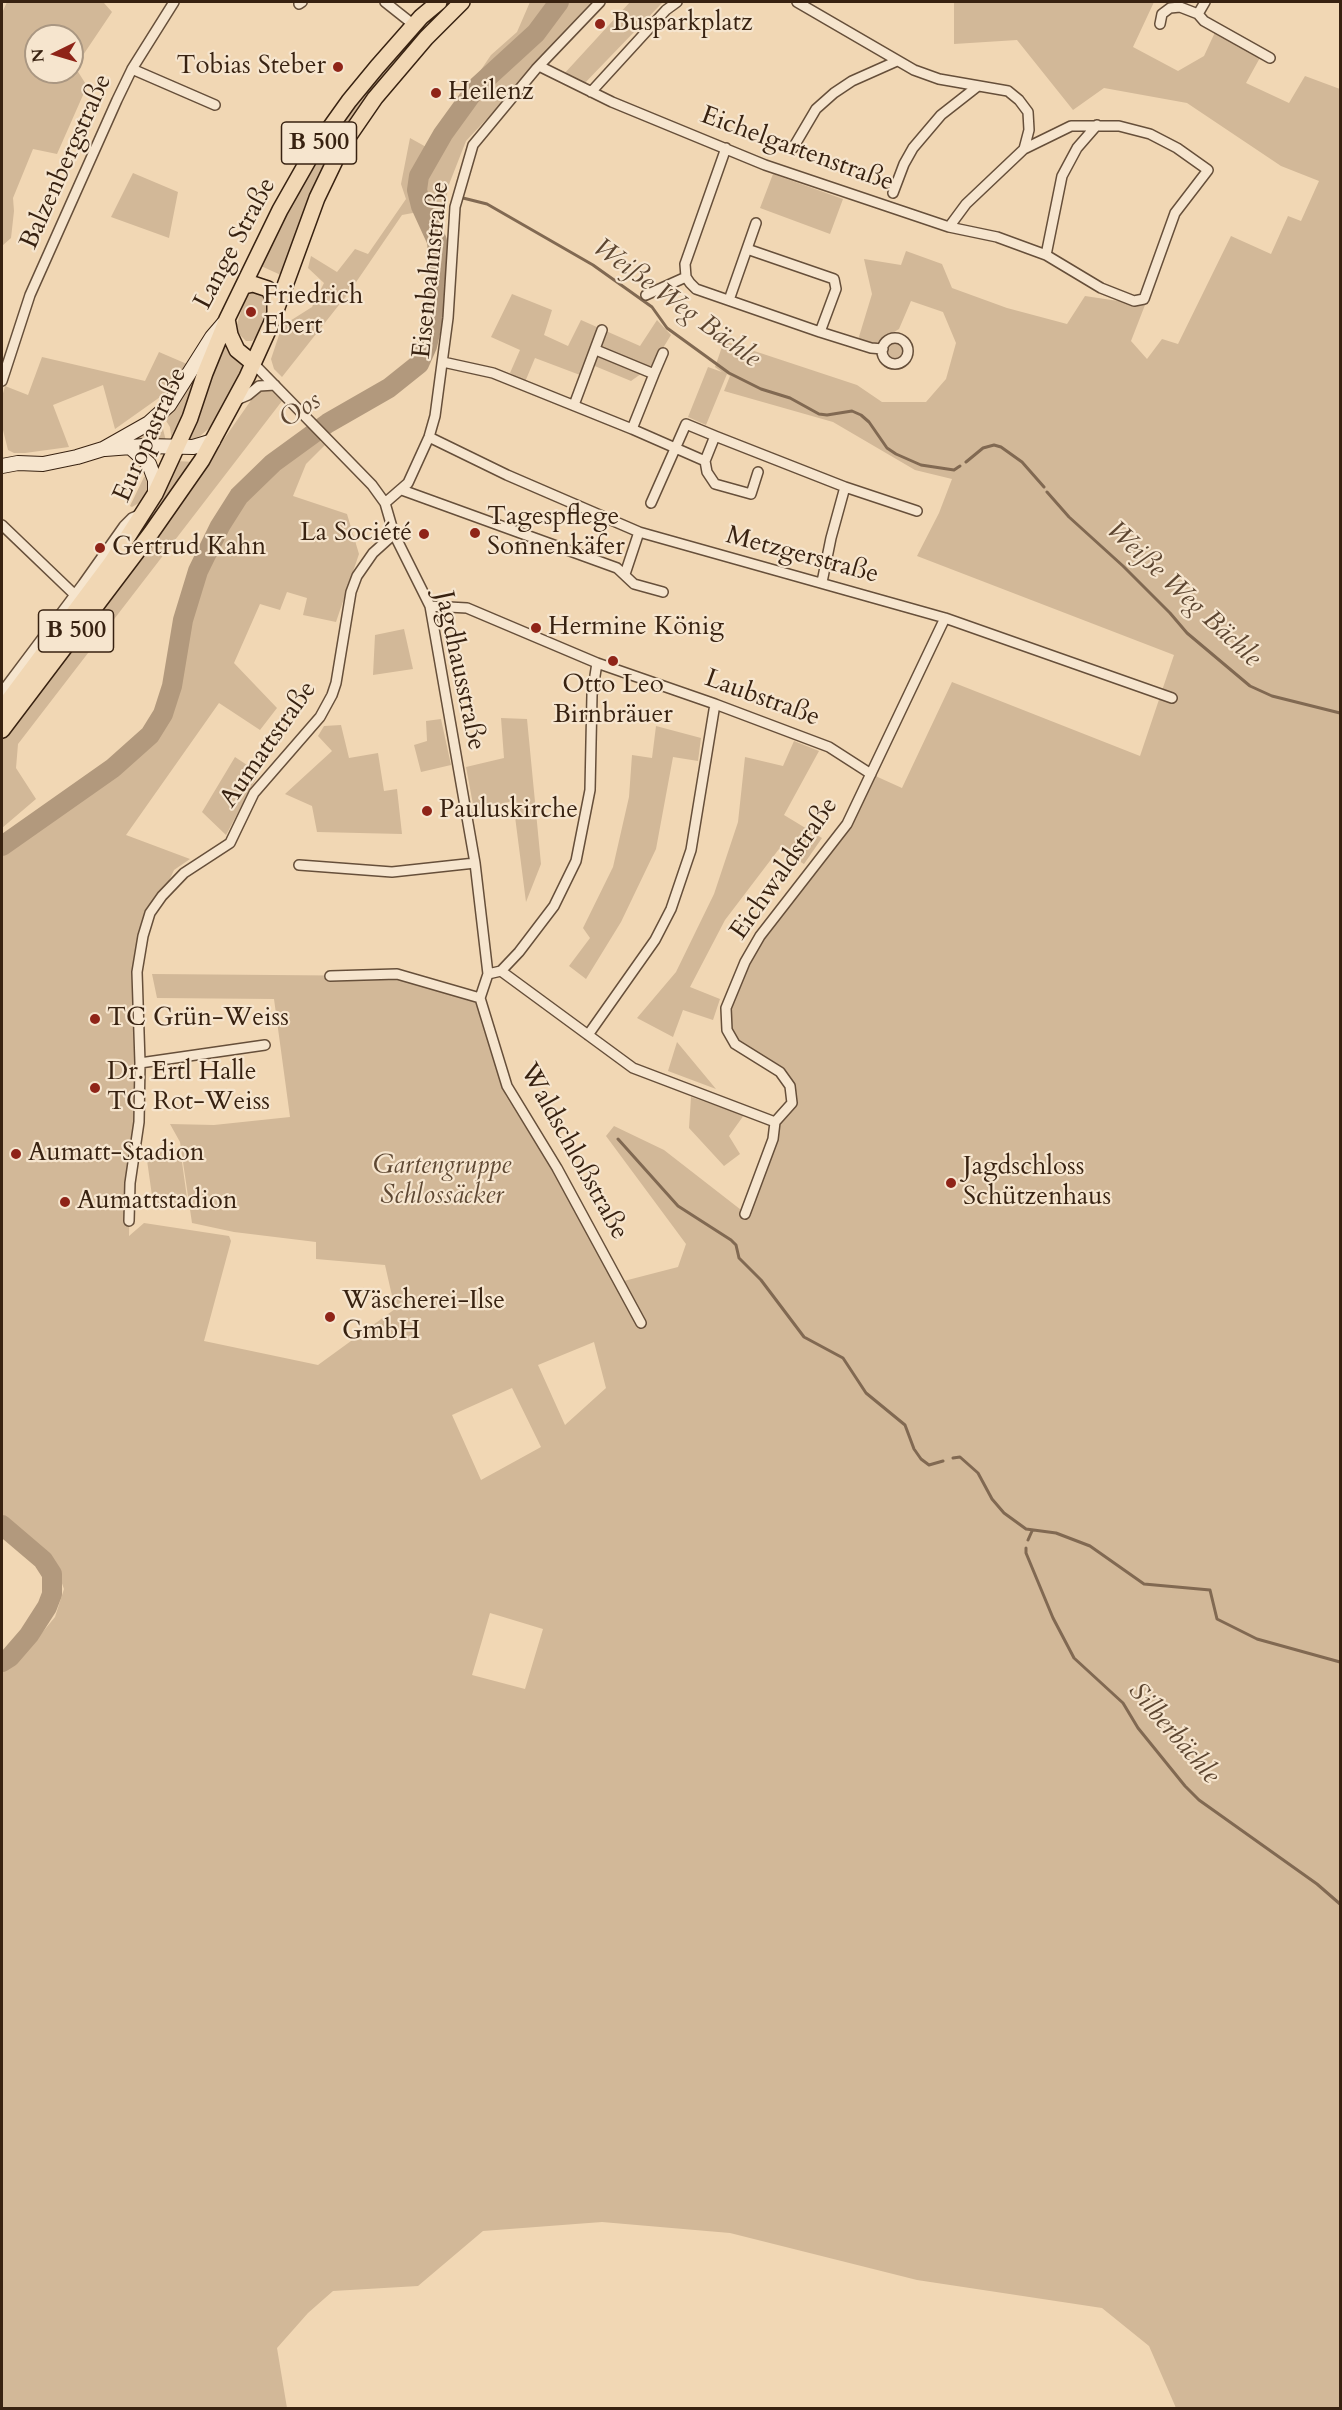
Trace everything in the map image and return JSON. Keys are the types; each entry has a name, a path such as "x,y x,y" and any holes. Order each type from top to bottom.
{"main road":[{"name":"Lange Straße","path":"227,319 280,210 314,150 349,100 417,21 439,2"},
{"name":"Lange Straße","path":"213,441 263,342 317,198 342,146 375,98 426,38 462,2"},
{"path":"244,286 253,284 268,289 275,300 275,312"},
{"path":"227,319 232,340 243,357 253,363"},
{"name":"Europastraße","path":"2,709 111,562 155,494 190,418 227,319"},
{"path":"232,340 246,346 263,342"},
{"name":"Europastraße","path":"2,730 169,508 213,441"}],"street":[{"name":"Balzenbergstraße","path":"2,381 30,296 132,69 174,2"},
{"path":"385,2 417,21"},
{"name":"Lange Straße","path":"417,21 431,2"},
{"name":"Eisenbahnstraße","path":"385,504 408,483 429,437 440,391 451,284 455,207 473,145 539,66 600,2"},
{"path":"591,92 666,10 678,2"},
{"path":"797,2 897,61 939,79 1008,91 1020,100 1028,112 1029,130 1024,148"},
{"path":"1198,14 1205,2"},
{"path":"1160,24 1162,14 1170,8 1180,8 1198,14 1204,21 1270,58"},
{"path":"793,148 816,109 834,93 852,81 897,61"},
{"name":"Eichelgartenstraße","path":"539,66 591,92 794,176 949,227 997,237 1046,255 1101,288 1134,301 1144,299 1175,213 1208,170 1177,148 1150,134 1119,126 1097,125"},
{"path":"132,69 215,105"},
{"path":"893,193 903,164 913,148 941,115 978,86"},
{"path":"949,227 966,204 1024,148 1071,126 1097,125"},
{"path":"1046,255 1062,176 1077,148 1097,125"},
{"path":"726,148 685,264 686,277 696,289 820,332 871,348 883,349"},
{"path":"729,300 756,223"},
{"path":"747,249 834,279 836,289 820,332"},
{"path":"646,295 686,277"},
{"name":"Lange Straße","path":"103,449 149,423 162,412 180,389 212,337 227,319"},
{"path":"574,405 602,330"},
{"path":"596,350 654,374"},
{"path":"632,429 663,353"},
{"path":"443,362 493,373 675,447 705,462"},
{"name":"Jagdhausstraße","path":"253,363 372,485 385,504 394,534 430,606 475,863 488,974 480,998"},
{"path":"233,402 248,395 259,386 275,385"},
{"path":"651,503 686,424 845,487 917,511"},
{"path":"715,436 705,462 707,472 715,484 751,494 758,472"},
{"name":"Metzgerstraße","path":"429,437 507,475 639,532 945,618 1172,698"},
{"name":"Lange Straße","path":"3,461 55,462 103,449 193,447 213,441"},
{"path":"130,447 149,464 155,480 155,494"},
{"path":"822,582 845,487"},
{"path":"402,490 617,568 634,584 663,592"},
{"path":"2,691 132,518 143,513"},
{"path":"2,525 75,595"},
{"path":"625,574 639,532"},
{"name":"Aumattstraße","path":"129,1221 130,1183 139,1122 137,972 143,936 150,913 162,896 184,873 230,843 254,793 328,705 336,683 351,592 357,576 372,553 394,534"},
{"name":"Laubstraße","path":"430,606 467,608 597,663 829,747 871,774"},
{"name":"Eichwaldstraße","path":"775,1122 792,1103 790,1086 780,1072 735,1044 727,1030 726,1008 745,962 760,936 847,824 945,618"},
{"path":"488,974 501,970 519,952 554,906 576,861 590,790 592,695 597,663"},
{"path":"588,1035 654,940 671,909 690,850 715,704"},
{"path":"299,865 392,872 475,863"},
{"path":"501,970 633,1068 775,1122 774,1139 745,1214"},
{"path":"330,976 397,974 480,998"},
{"name":"Waldschloßstraße","path":"480,998 507,1086 563,1178 641,1323"},
{"path":"140,1063 265,1045"}],"green space":[{"path":"7,2 105,2 112,12 84,54 84,24 24,24 24,84 84,84 84,81 87,86 57,154 33,149 13,198 11,238 2,246 2,13"},
{"path":"448,2 454,2 365,101 346,128 283,276 261,266 302,186 339,128 387,67"},
{"path":"530,2 596,2 466,141 448,187 444,219 418,212 402,215 350,291 282,377 274,369 271,359 282,326 312,307 324,283 308,268 311,256 337,272 355,249 368,254 406,199 401,184 410,138 428,148 491,55 517,32"},
{"path":"630,2 663,2 581,87 563,75"},
{"name":"Gartengruppe Schlossäcker","path":"954,2 1154,2 1133,47 1178,71 1204,56 1217,28 1262,54 1246,83 1289,103 1305,76 1340,89 1340,2408 1176,2408 1149,2346 1102,2308 917,2280 730,2233 602,2222 483,2231 418,2286 333,2291 308,2313 277,2348 287,2408 2,2408 2,1672 22,1657 55,1617 64,1589 55,1564 31,1539 2,1516 2,853 12,843 141,751 170,712 184,665 192,615 212,551 237,508 268,475 314,436 325,445 306,464 293,496 347,514 359,554 336,622 303,615 307,598 287,592 280,610 260,604 234,663 277,708 260,730 219,703 126,835 190,859 174,870 162,896 150,913 139,955 140,1063 130,1183 129,1236 144,1223 229,1236 231,1241 204,1341 318,1365 395,1309 385,1265 316,1259 316,1242 234,1232 192,1223 180,1142 170,1124 214,1125 290,1117 274,999 157,998 152,974 394,976 477,1002 506,1096 551,1168 557,1168 620,1282 678,1267 686,1244 606,1136 614,1126 664,1150 745,1213 775,1122 792,1103 779,1072 735,1044 726,1008 745,962 847,824 871,774 902,788 952,682 1140,756 1174,655 917,556 939,513 952,479 915,470 833,422 724,391 730,376 727,374 706,425 688,417 708,367 722,372 715,367 724,341 857,385 882,402 926,402 946,379 956,343 943,312 911,301 899,329 875,344 858,340 872,294 864,259 901,265 906,251 942,264 952,288 1007,308 1067,324 1085,296 1145,305 1131,341 1147,359 1162,339 1178,344 1231,236 1271,254 1288,216 1301,221 1319,181 1281,166 1187,103 1104,88 1073,110 1017,40 954,44","holes":["594,1342 606,1388 565,1425 538,1365","512,1388 541,1447 481,1480 452,1415","490,1613 543,1629 525,1689 472,1675"]},
{"path":"133,173 178,192 169,238 111,217"},
{"path":"773,174 843,199 830,234 760,208"},
{"path":"255,291 262,294 267,301 267,309 256,337 252,341 246,341 238,333 237,324 246,296"},
{"path":"512,294 552,310 544,335 568,346 581,320 640,346 657,320 671,335 652,366 631,381 585,362 580,375 535,358 525,382 510,373 520,350 491,337"},
{"path":"896,338 905,342 909,351 905,360 896,364 887,360 883,351 887,342"},
{"path":"225,344 244,367 213,425 200,436 188,441 210,376"},
{"path":"159,352 187,364 170,390 115,429 103,385 53,405 69,447 25,453 14,453 8,450 2,426 2,397 5,386 28,395 42,357 145,381"},
{"path":"196,374 183,419 172,442 170,427 163,416"},
{"path":"270,389 282,401 18,744 16,768 36,799 2,828 2,739 180,502 254,396 262,390"},
{"path":"158,421 166,441 135,440"},
{"path":"177,461 194,462 171,496 93,597"},
{"path":"150,474 151,482 146,499 130,506 144,477"},
{"path":"404,629 413,669 373,675 375,635"},
{"path":"501,718 527,719 541,864 526,902 513,801 474,810 466,767 504,758"},
{"path":"441,719 451,765 421,772 414,745 427,741 426,721"},
{"path":"341,725 349,758 378,753 384,791 397,789 402,834 317,832 312,806 285,794 332,751 318,736 324,726"},
{"path":"656,726 701,738 698,761 673,757 656,849 621,922 586,979 569,966 590,938 583,928 613,867 629,797 632,755 652,758"},
{"path":"794,741 819,751 784,815 822,838 804,864 779,849 725,920 690,987 720,999 713,1020 683,1010 673,1037 637,1018 676,972 714,894 738,822 745,757 783,766"},
{"path":"235,757 259,773 226,835 202,812"},
{"path":"677,1042 716,1089 668,1071"},
{"path":"691,1097 744,1115 729,1136 740,1154 724,1166 689,1128"},
{"path":"180,1148 188,1205 154,1210 146,1153"}],"waterway":[{"name":"Oos","path":"2,846 113,768 150,735 163,714 172,686 183,620 198,571 220,526 239,496 273,463 328,423 389,388 419,364 427,346 437,303 439,266 437,241 421,206 417,190 419,176 443,134 477,87 536,33 559,2"},
{"name":"Weiße Weg Bächle","path":"463,198 487,204 593,265 652,307 667,328 729,373 761,389 790,398 819,414 852,411 861,415 869,422 887,448 921,465 954,470 960,466"},
{"name":"Weiße Weg Bächle","path":"966,462 983,448 994,445 1001,447 1022,462 1044,487"},
{"name":"Weiße Weg Bächle","path":"1047,492 1069,517 1170,613 1187,633 1250,686 1272,696 1340,713"},
{"name":"Silberbächle","path":"618,1139 678,1206 736,1245 739,1258 761,1280 804,1337 843,1358 866,1393 905,1425 914,1449 921,1459 929,1465 943,1461"},
{"path":"953,1458 960,1457 978,1473 992,1499 1004,1513 1026,1529 1056,1533 1090,1546 1144,1584 1210,1590 1217,1619 1257,1639 1340,1662"},
{"name":"Oos","path":"2,1525 43,1560 52,1574 52,1594 47,1607 29,1635 10,1657 2,1662"},
{"name":"Silberbächle","path":"1028,1540 1032,1531"},
{"name":"Silberbächle","path":"1026,1548 1053,1618 1074,1658 1123,1703 1138,1728 1185,1786 1199,1800 1317,1884 1340,1904"}],"place":[{"name":"Busparkplatz","path":"600,24"},
{"name":"Tobias Steber","path":"338,67"},
{"name":"Heilenz","path":"436,93"},
{"name":"Friedrich Ebert","path":"251,312"},
{"name":"Tagespflege Sonnenkäfer","path":"475,533"},
{"name":"La Société","path":"424,534"},
{"name":"Gertrud Kahn","path":"100,548"},
{"name":"Hermine König","path":"536,628"},
{"name":"Otto Leo Birnbräuer","path":"613,661"},
{"name":"Pauluskirche","path":"427,811"},
{"name":"TC Grün-Weiss","path":"95,1019"},
{"name":"Dr. Ertl Halle TC Rot-Weiss","path":"95,1088"},
{"name":"Aumatt-Stadion","path":"16,1154"},
{"name":"Jagdschloss Schützenhaus","path":"951,1183"},
{"name":"Aumattstadion","path":"65,1202"},
{"name":"Wäscherei-Ilse GmbH","path":"330,1317"}]}
